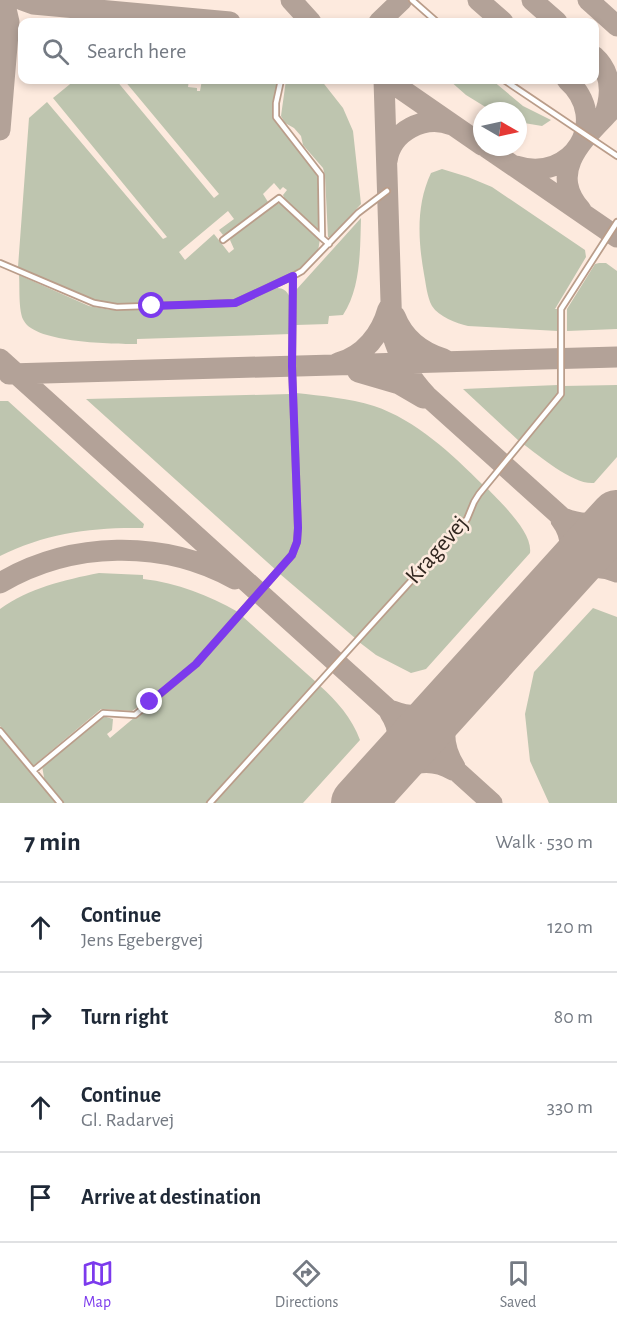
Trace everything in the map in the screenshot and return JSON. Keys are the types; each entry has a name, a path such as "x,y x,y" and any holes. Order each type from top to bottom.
{"lane":[{"path":"412,0 432,18"},
{"path":"280,84 276,117 321,175 322,238"},
{"path":"510,84 617,156"},
{"path":"0,263 94,303 117,307 235,303 302,272 358,213 387,191"},
{"path":"223,240 279,198 329,244"},
{"name":"Kragevej","path":"210,803 467,519 479,494 561,394 561,309 617,222"},
{"path":"34,770 103,713 135,715 196,664 292,555 297,542 298,528 292,366 293,276"},
{"path":"0,732 60,803"}],"green space":[{"path":"70,84 119,84 214,198 219,194 127,84 188,84 188,87 197,88 197,91 200,91 201,84 277,84 272,113 278,125 315,171 318,179 320,233 285,200 283,195 287,190 283,187 280,190 274,183 263,194 268,202 227,234 223,235 219,230 234,219 228,211 179,252 185,260 214,234 229,253 234,249 230,240 232,237 277,203 282,204 320,239 318,251 306,264 295,271 234,300 102,303 18,267 29,118 47,102 163,239 167,237 53,98"},
{"path":"285,84 324,84 343,108 353,131 361,204 331,237 328,237 323,168 303,145 301,136 285,123 281,116"},
{"path":"454,84 497,84 518,102 477,102"},
{"path":"527,108 551,120 542,126 527,124"},
{"path":"442,169 492,187 585,250 586,257 555,309 558,309 558,331 468,326 443,316 432,306 422,261 420,223 426,185 431,173"},
{"path":"361,218 360,256 356,281 343,315 329,316 328,324 296,325 296,290"},
{"path":"606,263 617,271 617,329 567,331 567,309 595,264"},
{"path":"19,275 89,306 111,310 237,305 277,288 283,289 288,293 292,306 291,334 137,339 137,344 94,343 59,338 43,334 31,328 24,321 20,305"},
{"path":"558,385 557,396 519,441 463,389"},
{"path":"617,385 617,457 594,483 567,475 523,444 560,399 563,386"},
{"path":"296,393 355,401 389,412 433,439 483,485 472,499 465,518 355,638 280,574 298,551 300,541"},
{"path":"290,394 295,531 292,552 276,570 86,399"},
{"path":"0,401 8,401 144,524 143,528 87,530 70,533 35,542 0,556"},
{"path":"487,488 508,510 527,536 530,553 426,669 411,673 376,655 359,642 468,522 478,499"},
{"path":"99,573 143,575 143,579 168,583 192,591 238,612 195,660 138,707 132,711 101,709 33,766 0,726 0,609 35,590"},
{"path":"593,608 617,617 617,803 549,803 530,761 525,714 534,672"},
{"path":"242,616 316,682 206,803 62,803 45,783 42,766 103,716 113,719 112,730 107,734 110,738 198,664"},
{"path":"319,685 343,710 360,740 303,803 212,803"},
{"path":"0,735 7,743 56,803 0,803"}],"taxiway":[{"path":"0,130 9,22 4,0"},
{"path":"22,0 33,4 186,18"},
{"path":"291,0 307,18"},
{"path":"383,18 402,0"},
{"path":"478,0 498,18"},
{"path":"532,0 552,18"},
{"path":"588,0 617,26"},
{"path":"599,62 605,70 609,86 608,102 603,119"},
{"path":"384,84 392,333 401,359 427,396 617,567"},
{"path":"394,84 473,139"},
{"path":"516,166 536,169 554,166 569,157 579,145 585,130 586,113 580,96 570,84"},
{"path":"581,210 571,195 567,180 569,166 584,140 617,104"},
{"path":"387,161 395,141 411,128 431,122 452,125"},
{"path":"499,156 617,237"},
{"path":"338,363 356,355 370,343 381,327 388,309"},
{"path":"395,316 408,338 428,353 444,359"},
{"path":"9,374 617,357"},
{"path":"0,359 492,803"},
{"path":"358,372 399,384 423,398"},
{"path":"563,518 591,523 604,520 617,513"},
{"path":"556,584 565,569 570,552 569,536 561,520"},
{"path":"617,524 613,541 617,561"},
{"path":"0,583 28,569 57,559 117,550 178,557 207,566 235,579"},
{"path":"557,583 571,574 586,569 601,568 617,572"},
{"path":"455,767 446,744 446,724 454,703 467,683"},
{"path":"393,711 411,715 426,714 453,696"},
{"path":"382,775 397,745 397,729 390,713"},
{"path":"382,775 408,765 426,762 444,765 453,770"}],"runway":[{"path":"358,803 617,517"}],"route":[{"path":"150,702 196,664 292,555 297,542 298,528 292,366 293,276 235,303 152,306"}]}
